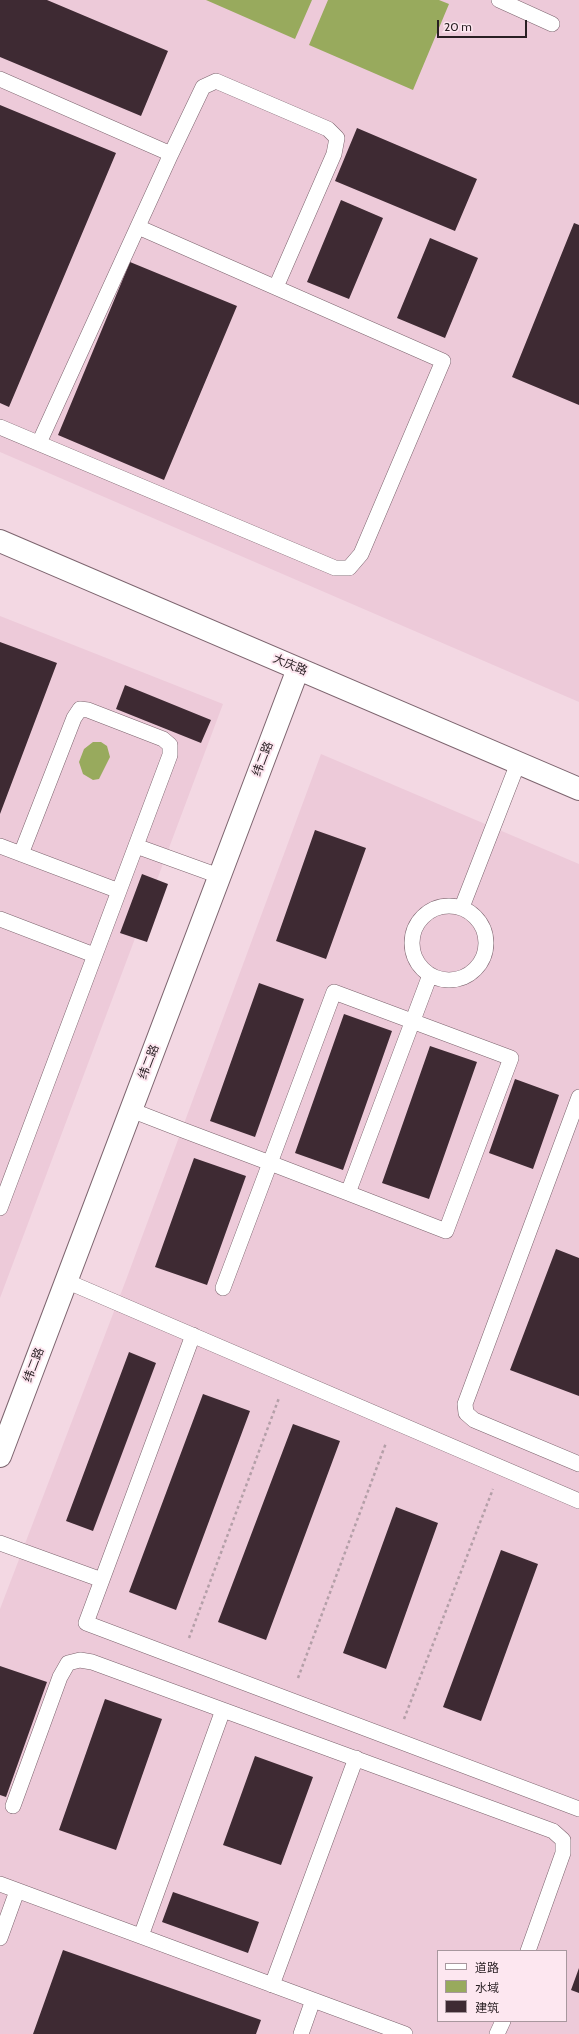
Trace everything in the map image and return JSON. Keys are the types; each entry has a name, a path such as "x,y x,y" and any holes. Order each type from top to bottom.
{"street":[{"name":"大庆路","path":"0,541 579,789"},
{"name":"纬二路","path":"0,1456 5,1430 66,1281 298,668"}],"lane":[{"path":"499,0 552,24"},
{"path":"0,79 171,154"},
{"path":"39,443 203,87 216,81 328,129 337,138 334,154 276,287"},
{"path":"0,427 335,568 349,568 361,554 443,361 138,227"},
{"path":"0,1208 94,954 170,755 170,745 163,739 88,710 80,709 74,718 21,854"},
{"path":"462,907 518,763"},
{"path":"0,846 119,891"},
{"path":"136,846 219,876"},
{"path":"449,905 462,907 472,913 480,921 484,931 486,943 482,959 472,972 462,978 451,980 440,979 430,975 420,967 414,957 411,945 413,932 418,921 426,912 437,907 449,905"},
{"path":"0,919 94,954"},
{"path":"348,1193 430,975"},
{"path":"131,1110 270,1163 446,1231 511,1058 334,992 270,1163 223,1288"},
{"path":"579,1097 465,1404 466,1413 474,1420 579,1464"},
{"path":"66,1281 579,1501"},
{"path":"193,1336 86,1624 579,1809"},
{"path":"0,1543 102,1580"},
{"path":"13,1806 60,1677 68,1663 80,1660 92,1662 535,1823 552,1831 563,1840 563,1853 528,1950"},
{"path":"141,1936 223,1710"},
{"path":"272,1985 356,1758"},
{"path":"0,1884 405,2034"},
{"path":"0,1938 17,1891"},
{"path":"301,2034 313,2000"},
{"path":"497,2034 503,2022"}],"path":[{"path":"182,1660 288,1376"},
{"path":"290,1700 394,1422"},
{"path":"396,1740 501,1467"}],"shaded area":[{"path":"0,0 579,0 579,702 0,452"},
{"path":"0,616 223,704 0,1298"},
{"path":"321,754 579,864 579,2034 0,2034 0,1609 126,1280"}],"water":[{"path":"206,0 312,0 295,39"},
{"path":"328,0 439,0 449,4 413,90 309,45"},
{"path":"93,742 101,742 107,746 110,757 99,779 93,780 83,774 79,762 84,749"}],"building":[{"path":"0,0 47,0 168,51 141,116 0,57"},
{"path":"0,105 116,153 9,407 0,403"},
{"path":"357,128 477,179 455,231 335,181"},
{"path":"341,200 383,218 349,299 307,282"},
{"path":"574,223 579,225 579,405 512,377"},
{"path":"430,238 478,258 445,338 397,318"},
{"path":"130,262 237,306 164,480 58,435"},
{"path":"0,642 57,663 0,814"},
{"path":"125,685 211,720 201,743 116,709"},
{"path":"315,830 366,848 326,959 276,941"},
{"path":"142,874 168,884 147,942 120,933"},
{"path":"259,983 304,999 255,1137 210,1121"},
{"path":"344,1014 392,1031 343,1170 295,1153"},
{"path":"430,1046 477,1062 429,1199 382,1183"},
{"path":"515,1079 559,1095 533,1169 489,1153"},
{"path":"194,1158 246,1176 207,1285 155,1267"},
{"path":"556,1249 579,1258 579,1396 510,1370"},
{"path":"129,1352 156,1363 93,1531 66,1521"},
{"path":"203,1394 250,1411 176,1610 129,1592"},
{"path":"293,1424 340,1441 266,1640 218,1622"},
{"path":"396,1507 438,1523 386,1669 343,1653"},
{"path":"501,1550 538,1564 481,1721 443,1707"},
{"path":"0,1666 47,1682 6,1797 0,1795"},
{"path":"105,1699 162,1719 116,1850 59,1830"},
{"path":"255,1756 313,1777 281,1865 223,1845"},
{"path":"173,1892 259,1922 248,1953 162,1922"},
{"path":"63,1950 261,2020 256,2034 33,2034"},
{"path":"579,1968 579,1993 571,1990"}]}
